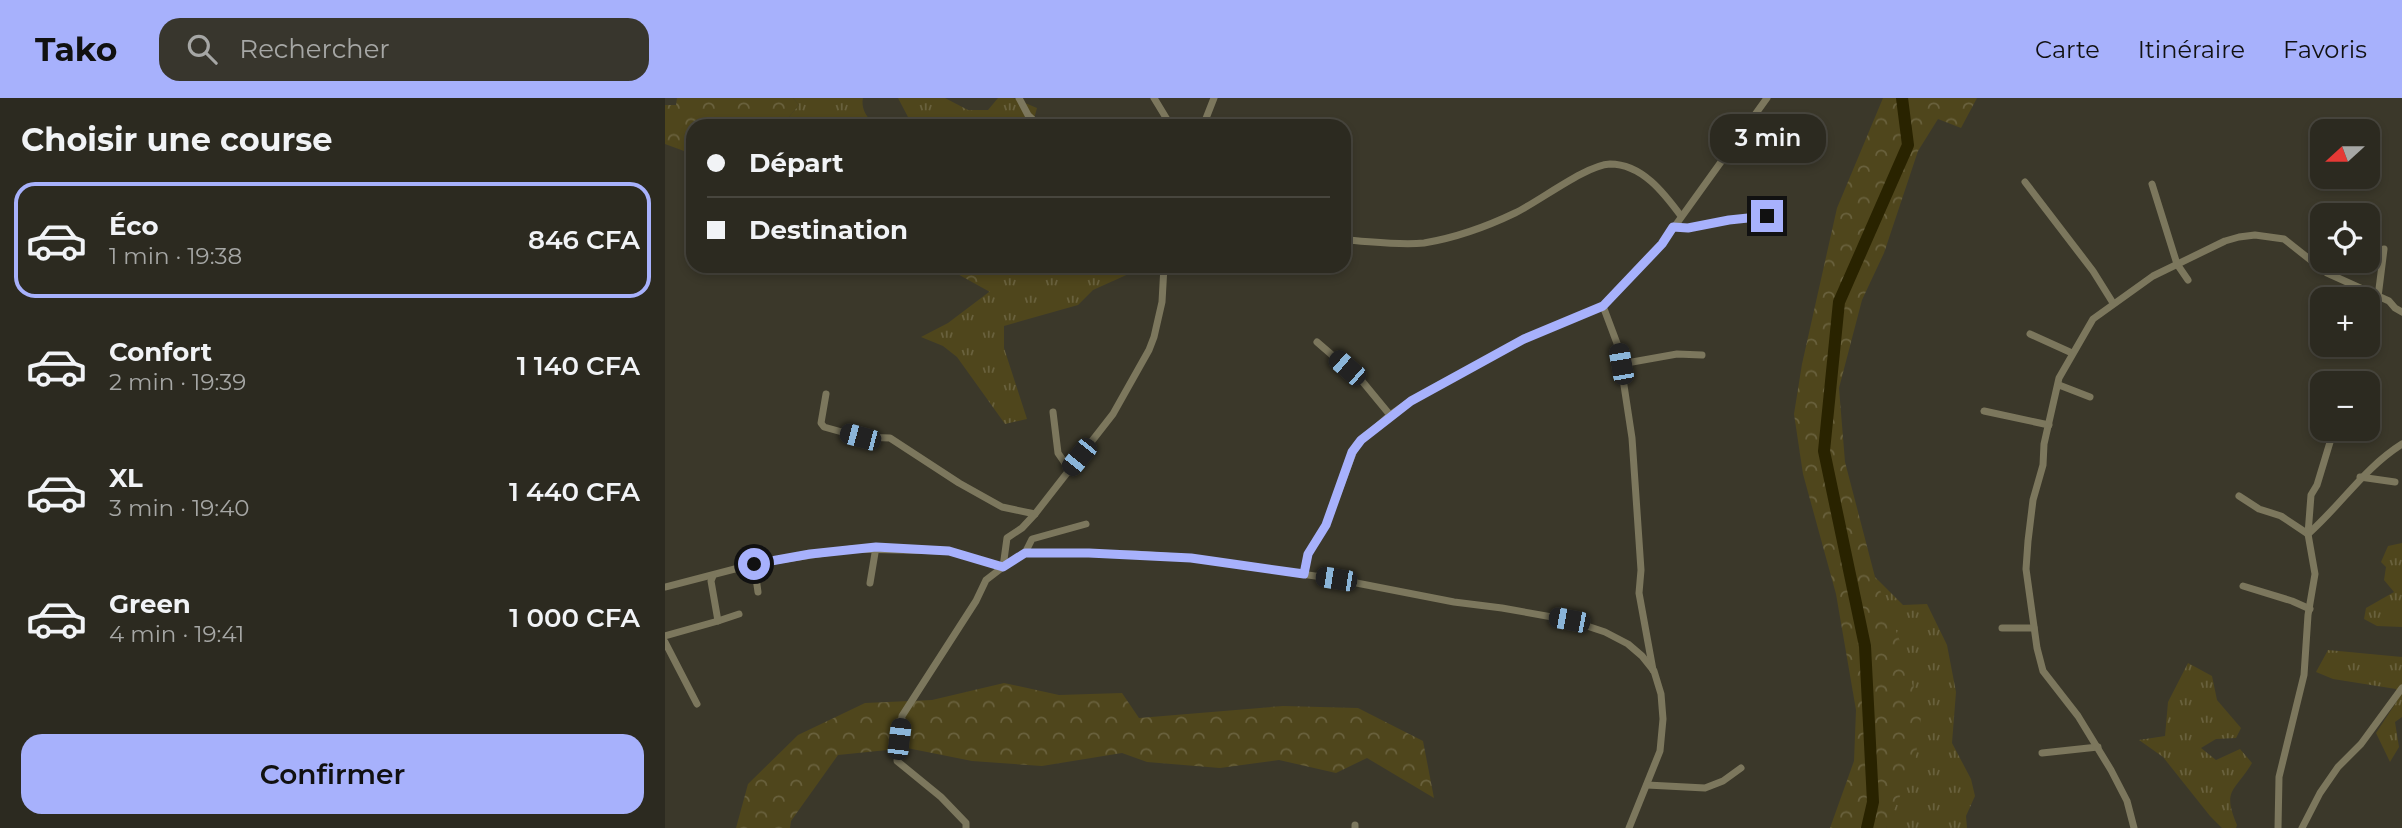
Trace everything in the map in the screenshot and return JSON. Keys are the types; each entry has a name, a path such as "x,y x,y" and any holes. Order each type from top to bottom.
{"street":[{"path":"1019,98 1032,119"},
{"path":"1154,98 1167,119"},
{"path":"1206,119 1214,98"},
{"path":"1304,574 1308,554 1326,525 1356,445 1390,415 1411,401 1524,339 1603,306 1662,244 1767,98"},
{"path":"1351,240 1421,243 1460,233 1514,213 1587,172 1612,164 1626,167 1662,189 1681,216"},
{"path":"2025,182 2093,271 2113,303"},
{"path":"2152,184 2177,264 2187,280"},
{"path":"1673,227 1688,228 1767,216"},
{"path":"2134,828 2127,802 2098,747 2043,671 2034,628 2026,569 2028,541 2033,500 2043,465 2044,444 2059,378 2093,319 2153,276 2225,241 2255,235 2284,239 2327,273 2357,287"},
{"path":"2379,287 2384,248"},
{"path":"1003,567 1007,538 1022,528 1035,514 1113,414 1149,350 1162,302 1164,273"},
{"path":"2380,298 2389,301 2395,309 2402,312"},
{"path":"1603,306 1618,346 1632,438 1641,570 1639,593 1661,694 1663,726 1660,751 1629,828"},
{"path":"2030,334 2072,353"},
{"path":"1317,342 1362,381 1390,415"},
{"path":"1621,364 1677,354 1702,355"},
{"path":"2059,385 2090,397"},
{"path":"826,394 821,423 824,427 860,437 890,438 959,483 1002,507 1035,514"},
{"path":"1984,411 2049,425"},
{"path":"1053,412 1058,453 1069,469"},
{"path":"2279,828 2279,777 2304,675 2308,615 2315,574 2308,534 2311,495 2317,485 2330,441"},
{"path":"2308,534 2360,477 2402,444"},
{"path":"2360,477 2395,482"},
{"path":"2239,496 2259,509 2281,516 2308,534"},
{"path":"966,828 965,823 941,797 897,761 902,716 986,580 1025,553 1032,539 1086,524"},
{"path":"665,587 754,564 810,554 876,547 949,551 1003,567"},
{"path":"870,583 876,547"},
{"path":"1025,553 1171,556 1304,574 1454,602 1536,614 1588,625 1628,644 1654,671"},
{"path":"754,564 758,592"},
{"path":"713,576 711,581 714,584 718,621"},
{"path":"2243,586 2310,609"},
{"path":"697,704 665,639 739,614"},
{"path":"2002,628 2034,628"},
{"path":"2302,828 2320,793 2338,767 2361,744 2402,688"},
{"path":"2042,753 2098,747"},
{"path":"1647,785 1705,788 1741,768"}],"green space":[{"path":"677,98 793,98 799,105 787,119 686,119 686,182 684,151 665,144 665,105 676,105"},
{"path":"793,98 863,98 864,111 870,119 787,119 799,105"},
{"path":"898,98 945,98 968,110 988,110 998,98 1013,98 1037,108 1034,119 907,119"},
{"path":"1883,98 1977,98 1961,128 1938,119 1918,151 1884,253 1862,300 1839,388 1845,462 1875,577 1903,649 1921,717 1915,762 1886,828 1830,828 1854,761 1856,710 1836,594 1803,474 1794,414 1802,364 1837,208"},
{"path":"956,273 990,273 990,292"},
{"path":"990,273 1131,273 1093,290 1078,305 1004,326 1004,348 1027,419 1005,424 957,357 943,346 921,337 948,323 989,292"},
{"path":"2402,543 2402,627 2377,626 2364,619 2366,608 2394,592 2384,580 2386,567 2381,562 2388,546"},
{"path":"1875,577 1903,605 1927,604 1947,645 1956,692 1952,743 1971,779 1975,796 1966,816 1967,828 1886,828 1890,815"},
{"path":"2328,650 2402,657 2402,717 2395,722 2399,747 2390,762 2376,733 2397,701 2396,689 2333,679 2316,672"},
{"path":"2188,663 2212,676 2217,700 2241,728 2236,738 2216,739 2201,748 2216,760 2240,749 2252,763 2230,797 2236,828 2222,828 2163,757 2139,740 2165,736 2168,702"},
{"path":"1004,683 1059,695 1122,693 1139,718 1283,706 1358,708 1423,741 1434,798 1367,758 1336,773 1279,760 1220,768 1147,762 1122,753 1042,766 972,761 907,748 838,755 791,821 790,828 736,828 748,784 798,735 865,703 932,700"}],"waterway":[{"path":"1867,828 1873,802 1865,646 1824,451 1839,302 1908,145 1902,98"}],"route":[{"path":"754,564 851,548 876,547 949,551 1003,567 1025,553 1135,554 1191,558 1304,574 1308,554 1326,525 1352,452 1356,445 1390,415 1524,339 1603,306 1662,244 1673,227 1688,228 1767,216"}]}
